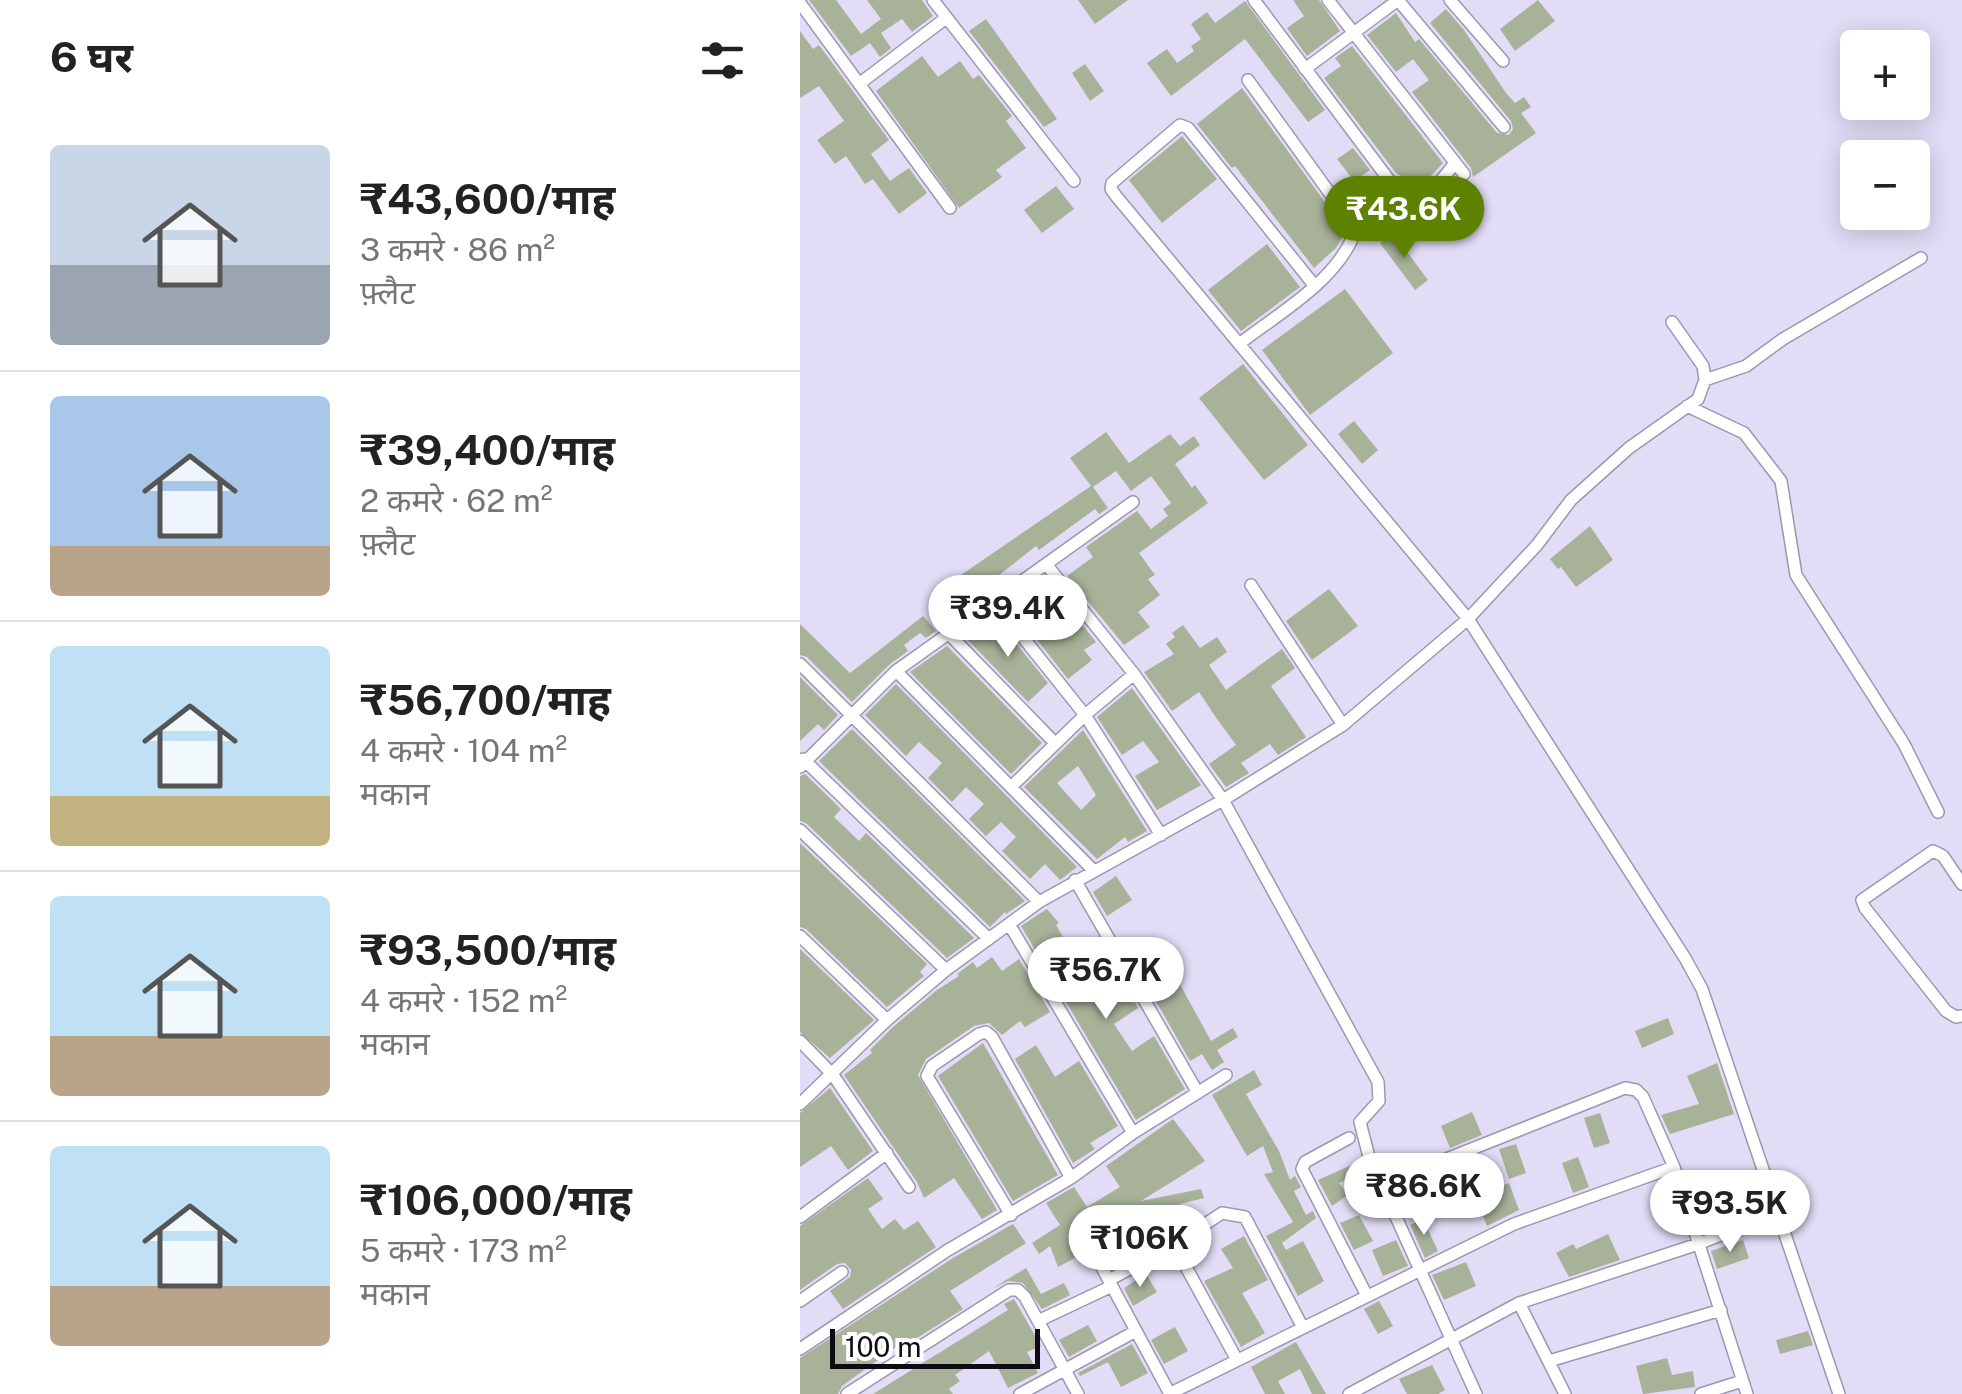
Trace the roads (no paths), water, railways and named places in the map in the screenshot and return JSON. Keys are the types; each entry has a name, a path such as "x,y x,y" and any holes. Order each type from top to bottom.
{"street":[{"path":"933,0 1074,181"},
{"path":"1254,0 1390,180 1408,195 1427,192 1455,163"},
{"path":"1328,0 1464,174"},
{"path":"1306,69 1398,0 1504,127"},
{"path":"1450,0 1503,61"},
{"path":"800,3 950,208"},
{"path":"859,84 946,18"},
{"path":"1239,344 1314,285 1345,255 1353,237 1347,218 1248,80"},
{"path":"1314,285 1188,128 1180,125 1168,133 1112,183 1111,189 1468,619 1702,989 1839,1394"},
{"path":"1705,380 1746,366 1783,339 1921,258"},
{"path":"800,1104 887,1020 1008,924 1075,880 1223,800 1343,726 1468,619 1537,545 1571,500 1629,448 1698,399 1705,380 1703,366 1672,322"},
{"path":"1687,406 1744,433 1780,481 1796,574 1904,744 1938,812"},
{"path":"989,939 802,761 896,671 1132,502"},
{"path":"1046,564 1134,674 1223,800 1378,1082 1379,1101 1360,1122 1369,1157 1476,1394"},
{"path":"1250,585 1343,726"},
{"path":"994,601 1085,715 1161,835"},
{"path":"948,633 1054,742"},
{"path":"800,664 1039,902"},
{"path":"896,671 1094,870"},
{"path":"1011,787 1054,742 1134,674"},
{"path":"800,830 946,970"},
{"path":"1962,884 1943,856 1932,851 1862,900 1946,1010 1956,1017 1962,1016"},
{"path":"1075,880 1198,1093"},
{"path":"1008,924 1133,1133"},
{"path":"800,936 887,1020"},
{"path":"1012,1214 927,1076 932,1066 979,1034 986,1032 992,1037 1071,1178"},
{"path":"800,1042 833,1074 909,1187"},
{"path":"800,1349 948,1250 1071,1178 1133,1133 1226,1075"},
{"path":"1382,1184 1632,1088 1643,1098 1674,1167 1744,1388 1701,1394"},
{"path":"1349,1138 1305,1162 1303,1176 1366,1294"},
{"path":"800,1217 887,1154"},
{"path":"1092,1249 1169,1394 1514,1224 1674,1167"},
{"path":"1349,1394 1519,1303 1698,1244 1777,1213"},
{"path":"1038,1320 1110,1283 1222,1214 1246,1217 1302,1326"},
{"path":"1174,1245 1237,1360"},
{"path":"800,1301 842,1272"},
{"path":"847,1394 1009,1290 1018,1290 1026,1297 1078,1394"},
{"path":"1519,1303 1565,1394"},
{"path":"1549,1361 1721,1310"},
{"path":"1020,1394 1136,1331"}]}
